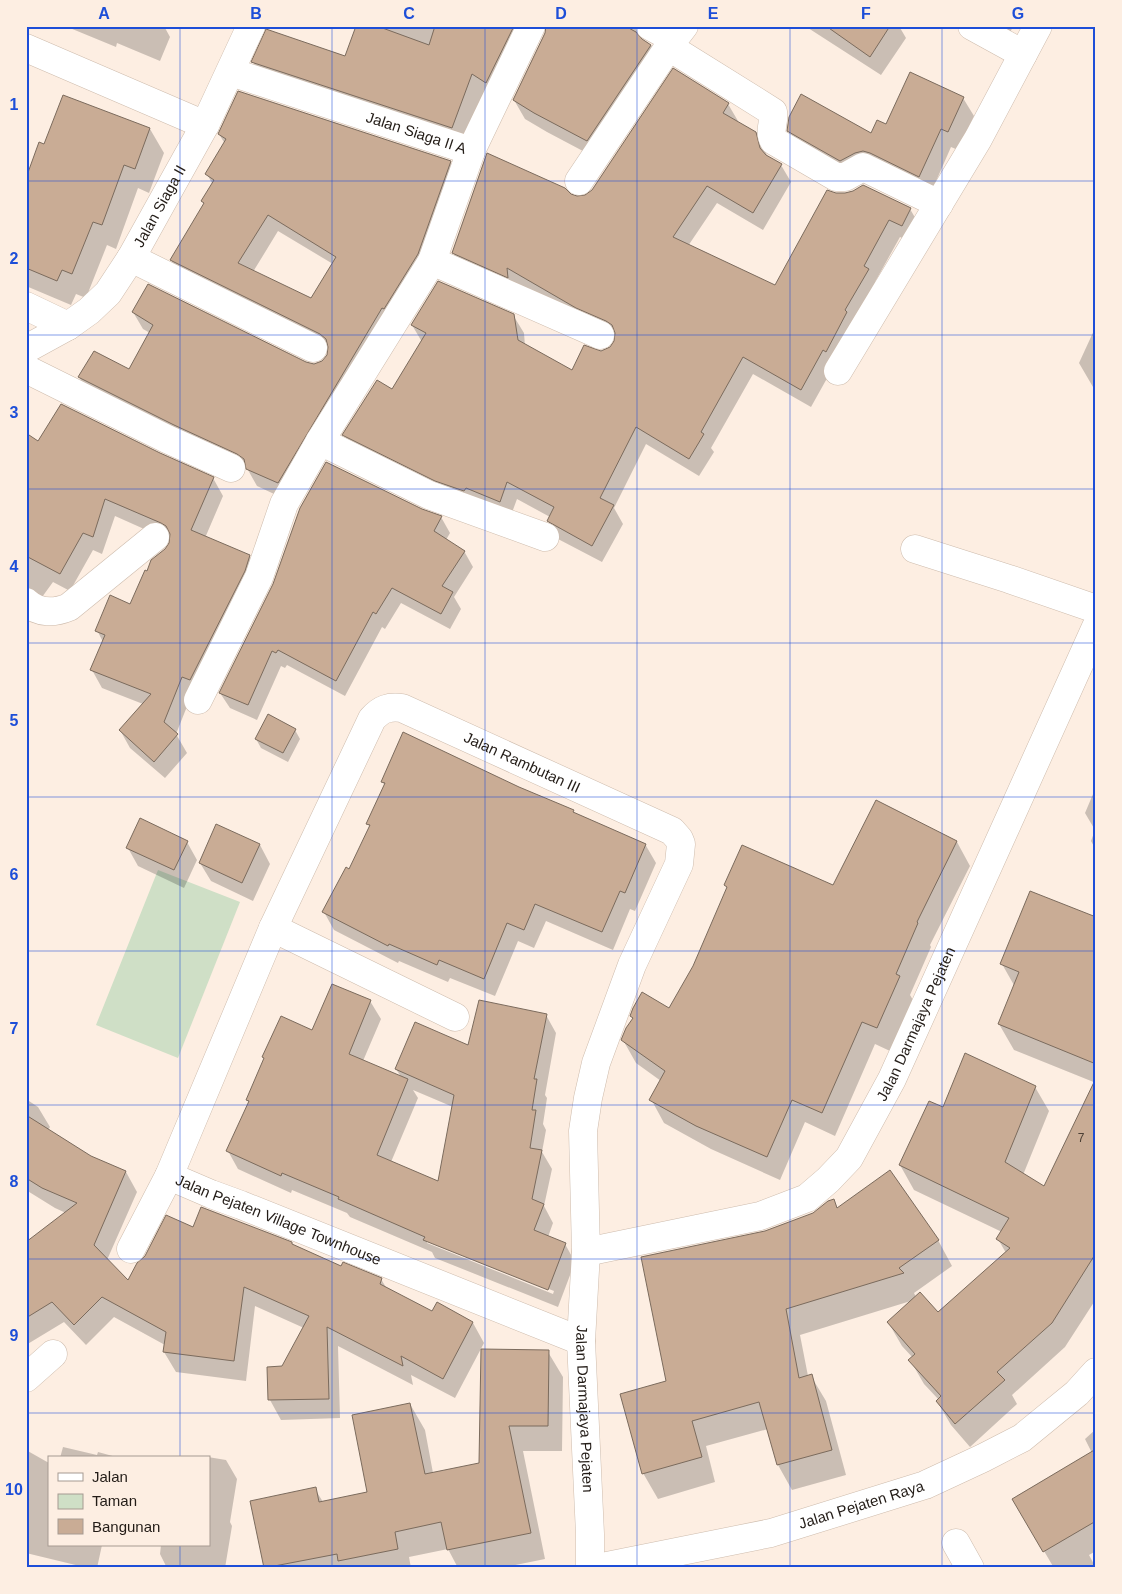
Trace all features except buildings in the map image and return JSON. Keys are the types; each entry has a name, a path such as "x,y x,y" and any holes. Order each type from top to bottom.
{"street":[{"name":"Jalan Siaga II","path":"26,349 68,326 89,311 108,292 131,258 205,125 251,26"},
{"name":"Jalan Siaga II A","path":"231,72 471,151 531,26"},
{"path":"650,26 676,38 773,112 774,118 771,131 774,141 836,176 845,176 863,167 939,204"},
{"path":"972,26 1024,54"},
{"path":"838,371 978,139 1038,26"},
{"path":"579,181 676,38"},
{"path":"26,48 205,125"},
{"path":"198,700 259,577 284,504 320,440 432,261 471,151"},
{"path":"131,258 313,348"},
{"path":"432,261 600,335"},
{"path":"26,306 68,326"},
{"path":"26,369 167,439 231,468"},
{"path":"320,440 429,495 545,537"},
{"path":"26,602 36,609 60,611 69,606 155,537"},
{"path":"915,549 1010,579 1096,610"},
{"name":"Jalan Darmajaya Pejaten","path":"586,1252 760,1216 806,1198 828,1180 849,1158 892,1079 1096,628"},
{"name":"Jalan Rambutan III","path":"372,719 384,708 402,708 672,831"},
{"name":"Jalan Pejaten Village Townhouse","path":"372,719 273,928 168,1176 581,1341"},
{"name":"Jalan Darmajaya Pejaten","path":"590,1568 581,1341 586,1252 584,1131 588,1098 596,1063 632,965 679,864 681,844 672,831"},
{"path":"273,928 455,1018"},
{"path":"131,1249 168,1176"},
{"path":"26,1378 53,1354"},
{"name":"Jalan Pejaten Raya","path":"597,1568 770,1533 925,1485 1022,1438 1077,1393 1096,1372"},
{"path":"956,1543 970,1568"}],"green space":[{"path":"158,870 240,902 178,1058 96,1025"}]}
